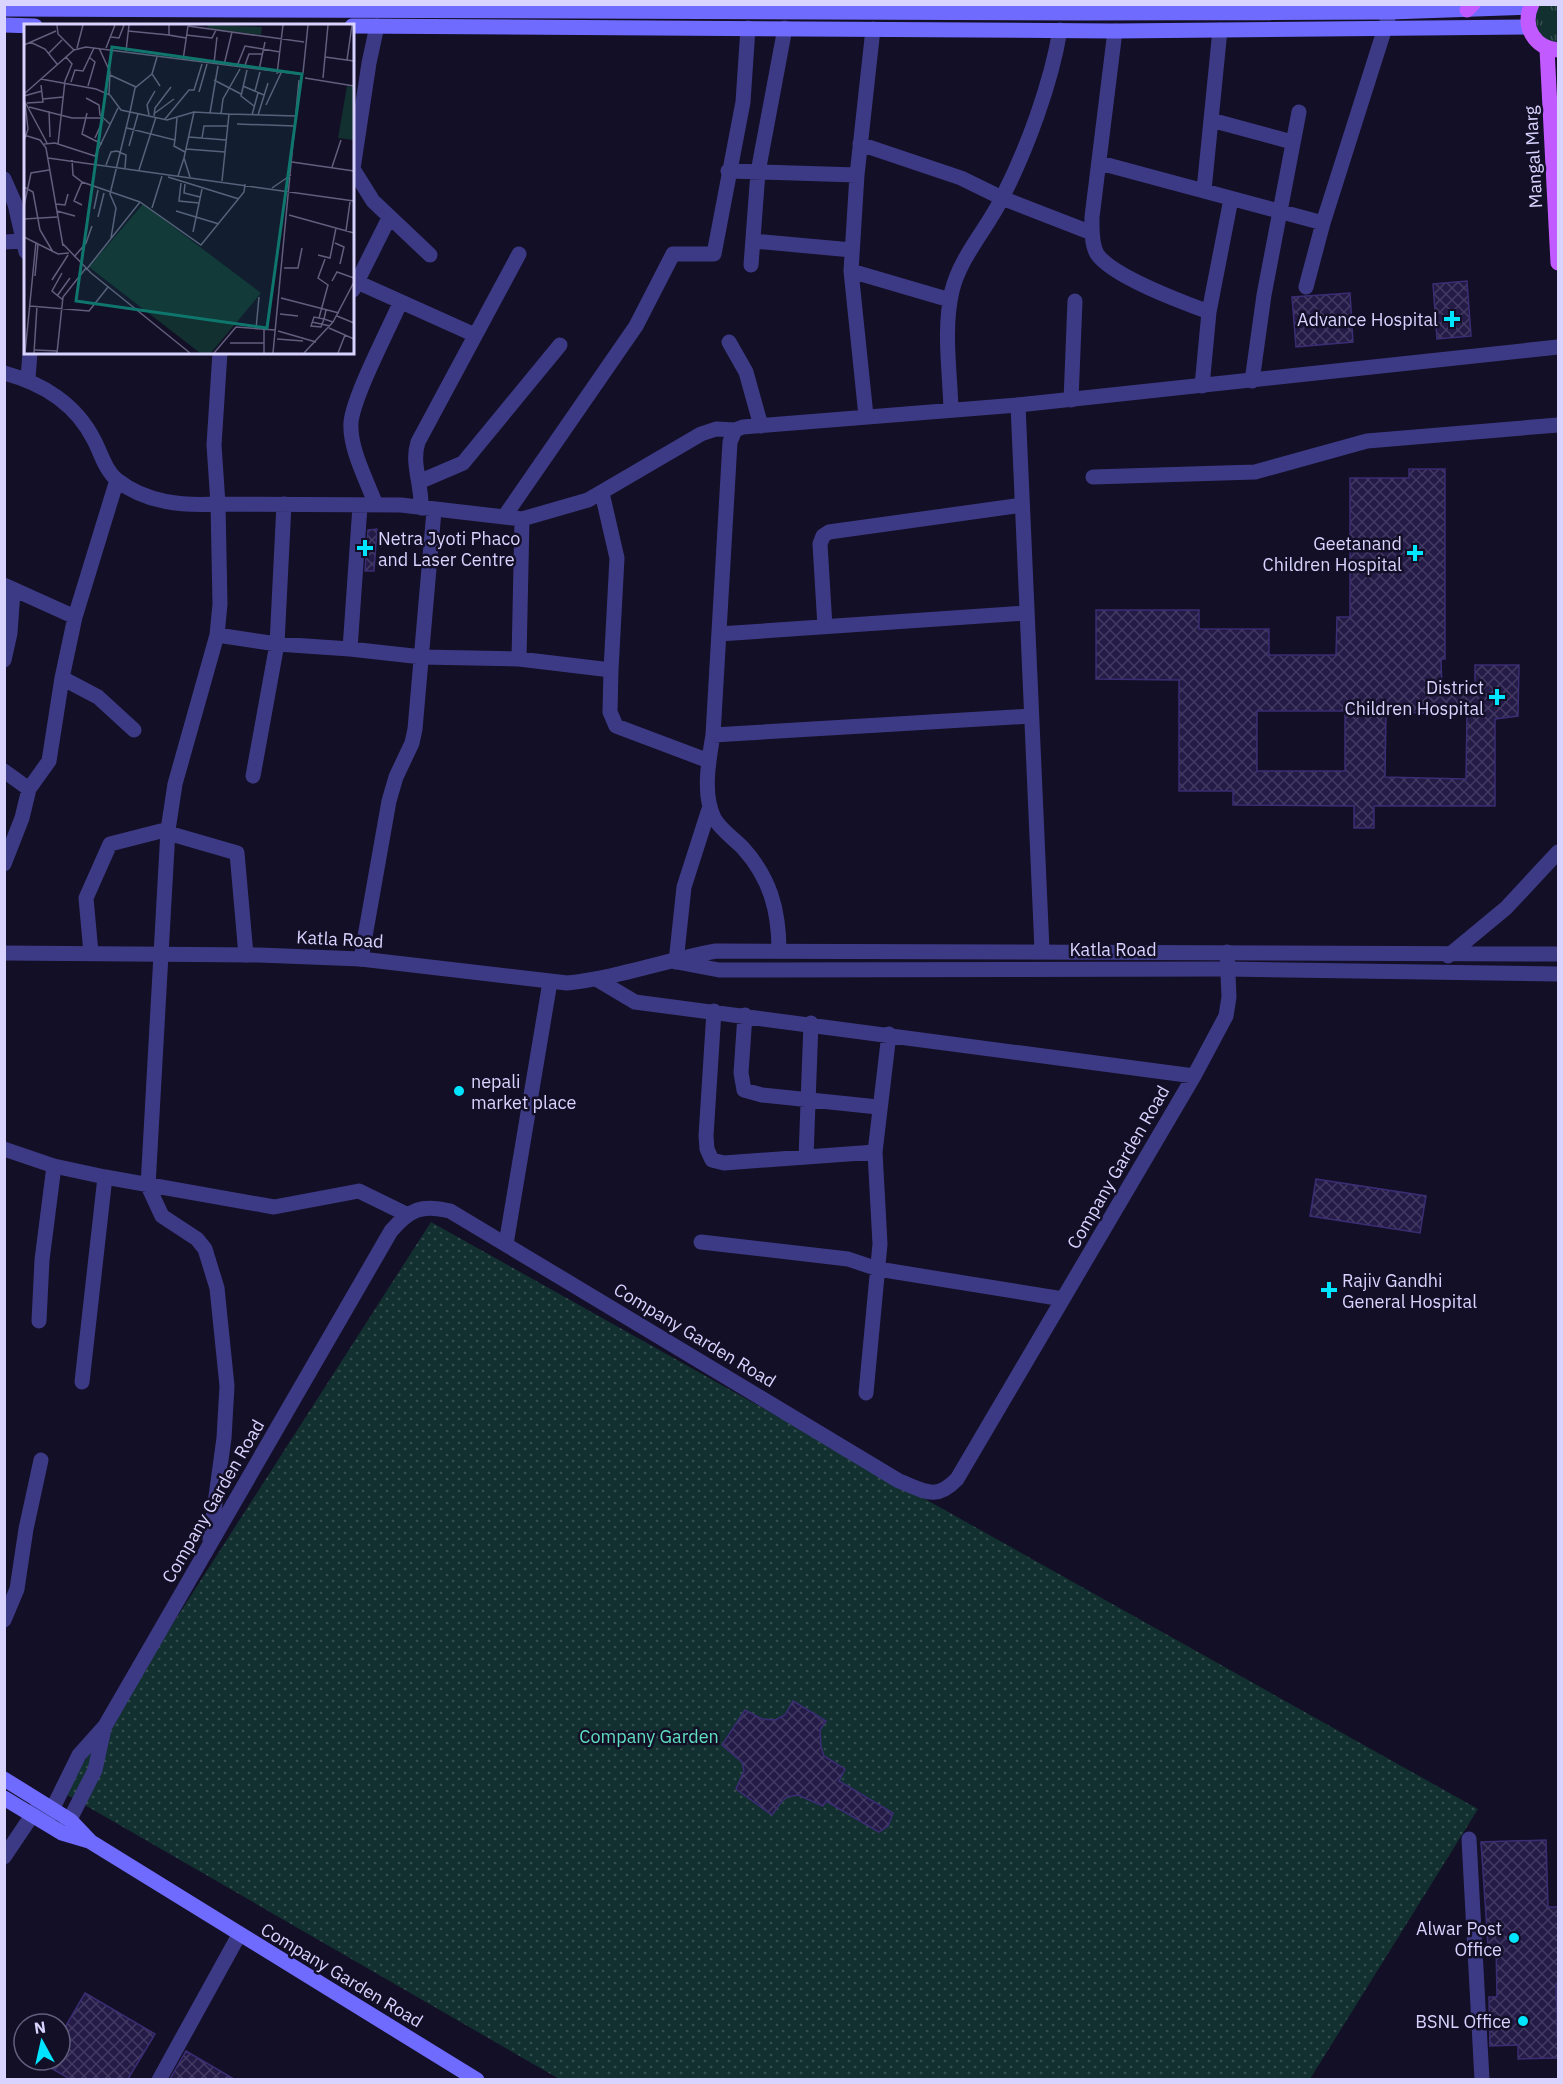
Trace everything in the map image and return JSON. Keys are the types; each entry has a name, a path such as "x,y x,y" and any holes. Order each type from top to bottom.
{"main road":[{"path":"354,26 588,15 842,8 1363,8 1390,12 1531,6 1528,27 1539,44 1553,50"},
{"path":"4,9 115,8 588,15 748,28 1220,30 1528,27"},
{"path":"4,25 24,26"},
{"name":"Mangal Marg","path":"1553,50 1558,263"},
{"path":"4,1779 42,1813"},
{"path":"4,1798 42,1813"},
{"name":"Company Garden Road","path":"42,1813 477,2079"}],"street":[{"path":"1363,8 1363,28"},
{"path":"1306,287 1323,223 1390,12"},
{"path":"354,162 377,26"},
{"path":"504,517 636,326 673,254 714,254 728,171 743,102 748,28"},
{"path":"751,264 758,172 785,28"},
{"path":"866,416 851,271 856,175 873,28"},
{"path":"951,410 950,300 958,273 1002,198 1051,75 1060,30"},
{"path":"1116,30 1092,233 1097,254 1113,267 1158,292 1209,312"},
{"path":"1204,190 1220,30"},
{"path":"1252,381 1264,295 1299,112"},
{"path":"1211,120 1292,142"},
{"path":"860,144 945,171 1002,198 1092,233"},
{"path":"1100,163 1323,223"},
{"path":"354,171 363,188 389,218 430,255"},
{"path":"728,171 856,175"},
{"path":"4,179 22,222 24,247 4,242"},
{"path":"1202,386 1209,312 1231,199"},
{"path":"389,218 355,286 475,335"},
{"path":"753,241 852,250"},
{"path":"361,958 389,801 396,777 412,743 415,729 422,657 428,509 414,460 418,442 519,254"},
{"path":"851,271 950,300"},
{"path":"1071,400 1075,301"},
{"path":"376,506 355,445 351,422 400,303"},
{"path":"729,342 746,372 761,426"},
{"path":"421,481 463,463 560,345"},
{"path":"4,373 28,379 57,397 81,418 117,480 144,494 173,504 185,506 284,504 376,506 522,519 555,511 602,493 701,434 716,429 735,430 866,416 1071,400 1558,347"},
{"path":"28,379 30,354"},
{"path":"210,1547 227,1398 224,1340 217,1288 206,1249 197,1239 162,1216 148,1186 168,833 175,784 217,634 220,604 214,445 220,354"},
{"path":"1018,405 1042,950"},
{"path":"1093,477 1255,472 1366,441 1558,425"},
{"path":"673,960 684,887 710,806 709,760 713,735 730,442 735,430"},
{"path":"4,864 22,818 29,789 49,760 62,678 75,617 117,480"},
{"path":"602,493 618,558 610,712 616,726 709,760"},
{"path":"253,776 277,644 284,504"},
{"path":"825,627 820,544 823,536 829,532 1022,505"},
{"path":"350,649 360,506"},
{"path":"519,659 522,519"},
{"path":"4,660 8,648 9,588 75,617"},
{"path":"719,634 1026,613"},
{"path":"217,634 277,644 422,657 519,659 611,670"},
{"path":"62,678 98,697 134,730"},
{"path":"713,735 1031,716"},
{"path":"4,771 29,789"},
{"path":"710,806 715,819 755,861 766,879 776,910 779,951"},
{"path":"91,953 86,898 110,844 161,831 237,853 246,955"},
{"path":"1448,956 1506,908 1558,852"},
{"name":"Katla Road","path":"4,953 161,953 361,958 550,982 598,980 716,951 1042,950 1448,956 1558,954"},
{"path":"808,951 808,970"},
{"path":"1058,968 1059,951"},
{"name":"Company Garden Road","path":"42,1813 79,1755 105,1726 391,1231 406,1214 419,1207 450,1211 899,1481 931,1493 945,1491 957,1479 1194,1076 1226,1016 1229,998 1227,952"},
{"name":"Katla Road","path":"673,960 718,970 1058,968 1558,974"},
{"path":"598,980 635,1002 811,1023 1194,1076"},
{"path":"506,1244 550,982"},
{"path":"714,1011 706,1136 707,1149 712,1160 724,1163 875,1152"},
{"path":"746,1015 741,1072 744,1090 751,1094 878,1107"},
{"path":"806,1157 811,1023"},
{"path":"866,1393 880,1244 875,1152 878,1107 889,1034"},
{"path":"4,1149 54,1166 105,1177 274,1207 359,1191 406,1214"},
{"path":"39,1321 42,1260 54,1166"},
{"path":"82,1382 105,1177"},
{"path":"701,1242 848,1260 878,1269 1063,1299"},
{"path":"4,1620 17,1589 26,1529 41,1460"},
{"name":"Company Garden Road","path":"66,1826 95,1770 105,1726"},
{"path":"4,1857 42,1813"},
{"path":"1469,1839 1482,2079"},
{"path":"159,2079 239,1935"}],"green space":[{"path":"1535,5 1558,5 1558,46 1544,47 1528,14"},
{"name":"Company Garden","path":"431,1222 1478,1809 1310,2079 561,2080 64,1793"}],"building":[{"path":"1467,281 1471,336 1437,339 1433,284"},
{"path":"1350,293 1353,342 1296,347 1292,297"},
{"path":"1409,469 1445,469 1445,659 1441,659 1442,692 1475,692 1475,665 1519,665 1518,716 1495,719 1495,806 1374,806 1374,828 1354,828 1354,806 1233,805 1233,791 1179,791 1179,680 1096,679 1096,610 1199,610 1199,629 1269,629 1269,655 1336,655 1337,617 1350,617 1350,478 1409,478","holes":["1257,711 1345,711 1345,771 1257,771","1386,712 1467,714 1466,779 1385,777"]},
{"path":"377,529 374,571 365,571 368,530"},
{"path":"1316,1179 1426,1196 1420,1233 1310,1216"},
{"path":"793,1701 826,1721 820,1730 824,1756 845,1769 839,1781 893,1813 888,1826 879,1832 826,1801 823,1806 798,1795 787,1797 772,1815 736,1789 744,1771 742,1762 722,1745 745,1710 762,1719 775,1720 785,1715"},
{"path":"1546,1840 1548,1907 1558,1907 1558,1984 1556,1984 1558,2058 1518,2059 1518,2045 1490,2046 1489,1997 1497,1997 1496,1945 1488,1946 1481,1842"},
{"path":"85,1993 155,2034 128,2079 70,2079 58,2072 72,2072 72,2015"},
{"path":"186,2051 234,2079 170,2079"}],"place":[{"name":"Advance Hospital","path":"1452,319"},
{"name":"Netra Jyoti Phaco and Laser Centre","path":"365,548"},
{"name":"Geetanand Children Hospital","path":"1415,553"},
{"name":"District Children Hospital","path":"1497,697"},
{"name":"nepali market place","path":"459,1091"},
{"name":"Rajiv Gandhi General Hospital","path":"1329,1290"},
{"name":"Alwar Post Office","path":"1514,1938"},
{"name":"BSNL Office","path":"1523,2021"}]}
